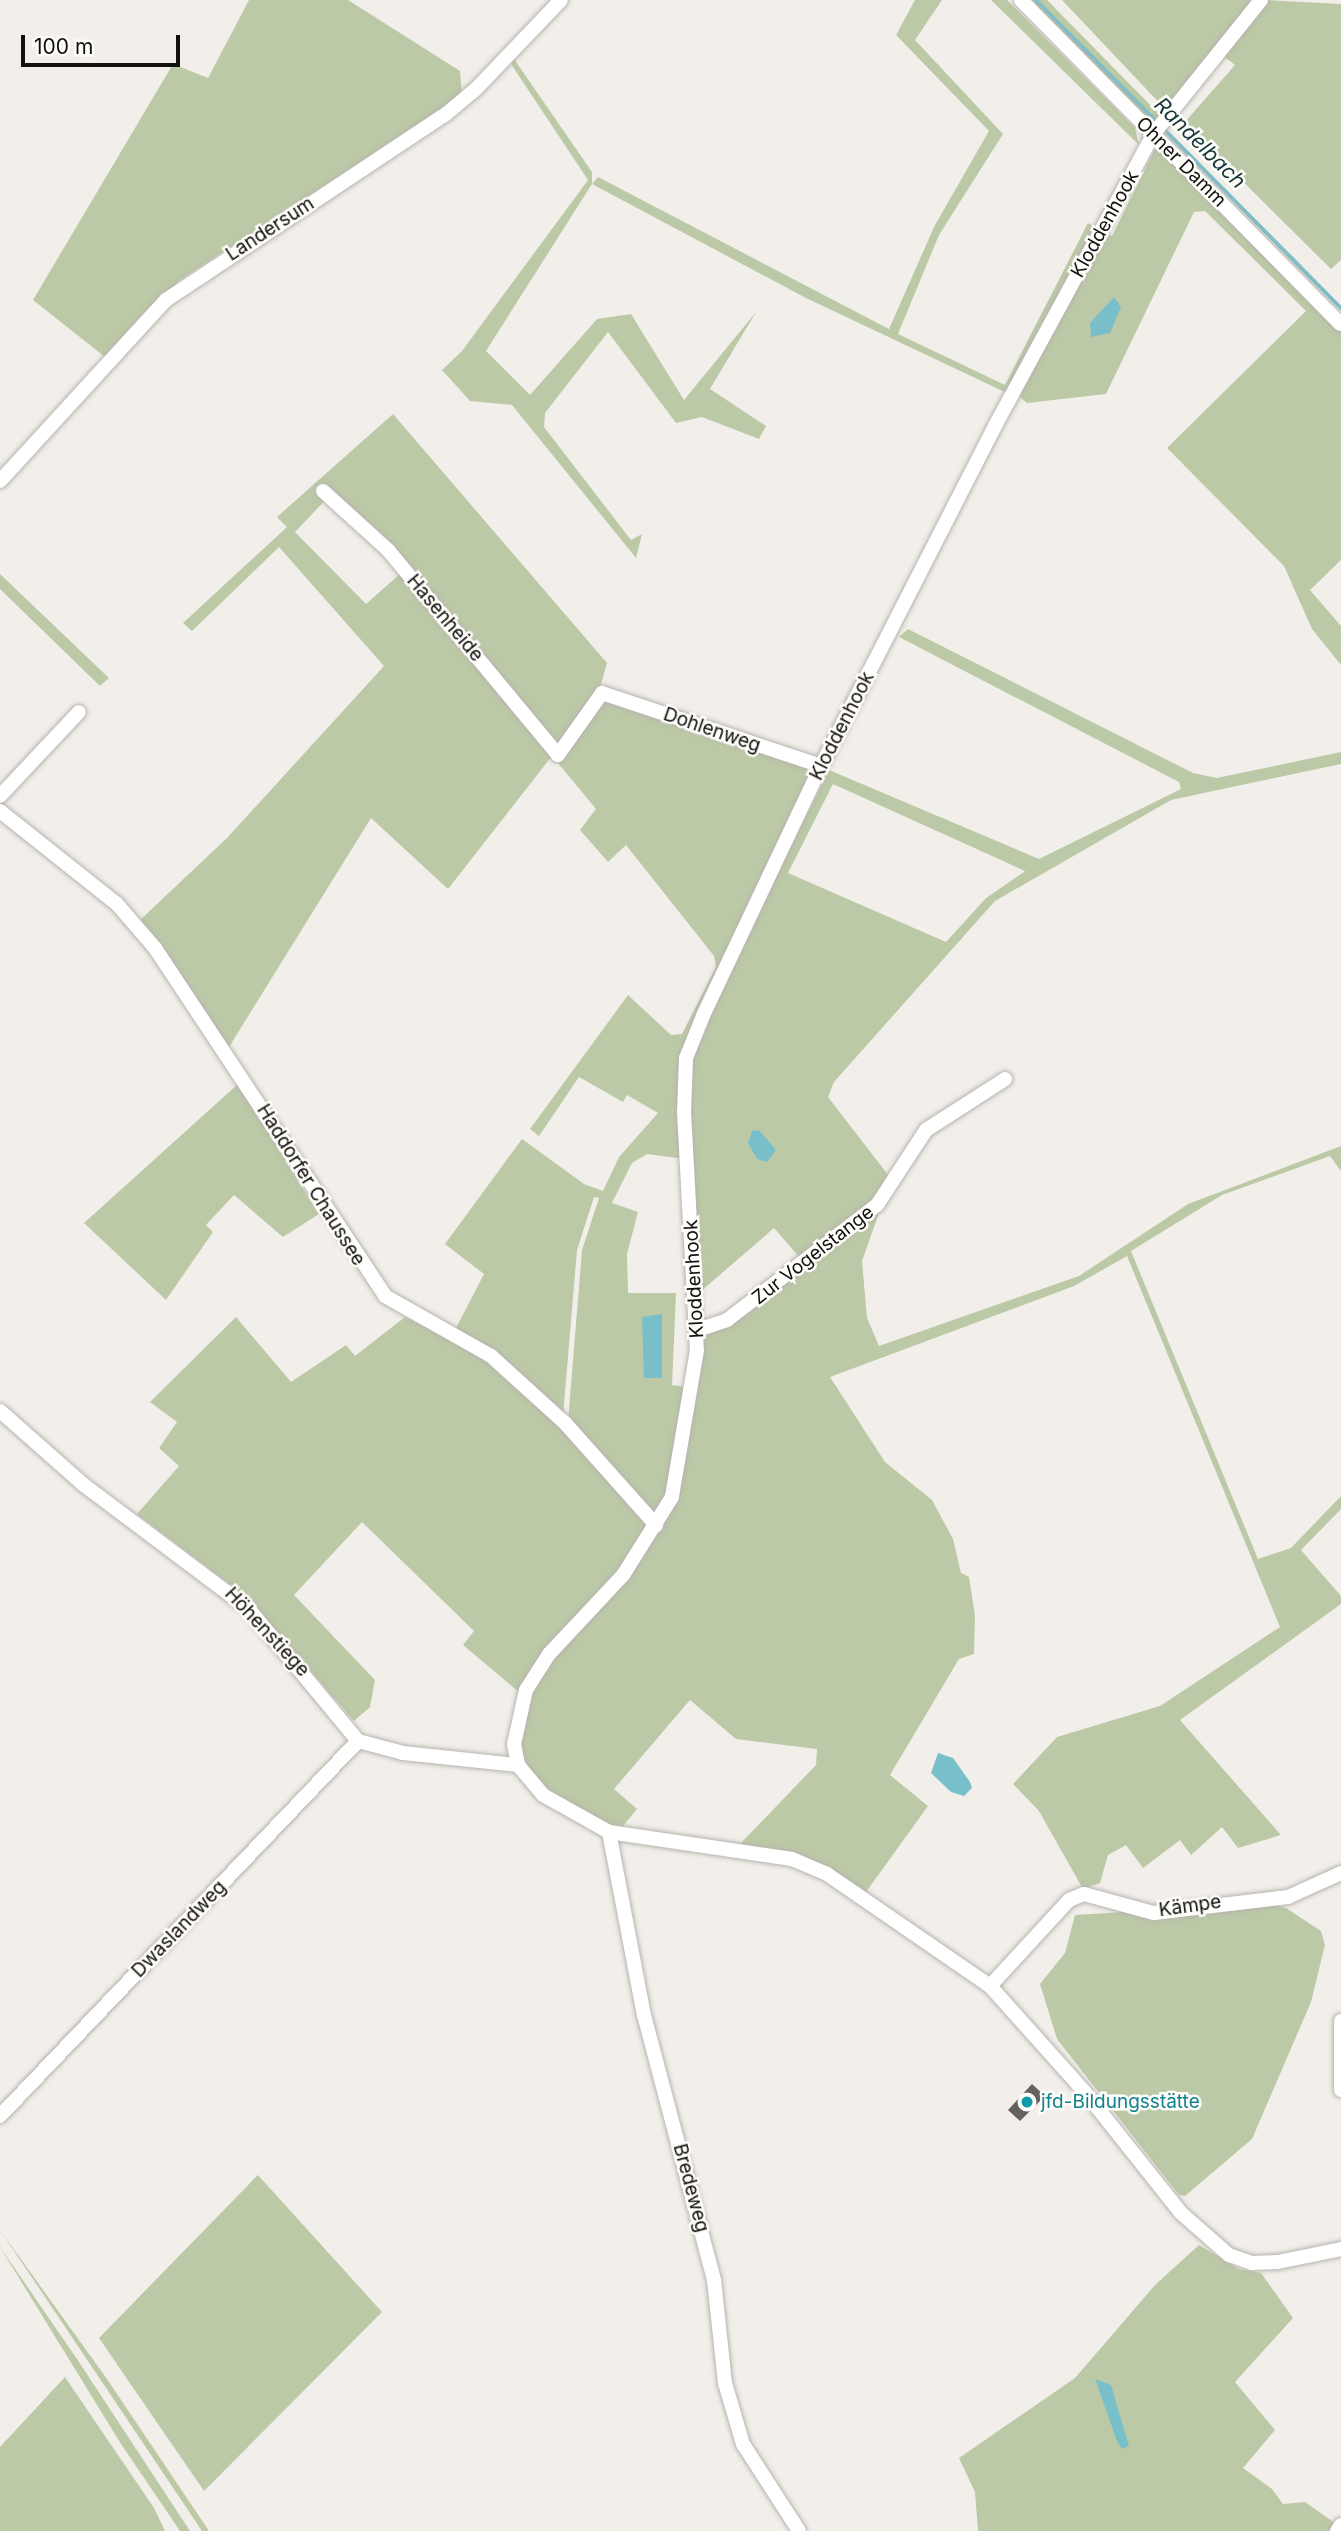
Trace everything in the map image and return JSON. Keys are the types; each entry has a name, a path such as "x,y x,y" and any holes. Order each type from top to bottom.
{"street":[{"name":"Landersum","path":"0,481 166,300 446,114 475,90 561,0"},
{"name":"Ohner Damm","path":"1021,0 1158,129 1341,324"},
{"name":"Kloddenhook","path":"518,1765 513,1727 526,1690 549,1654 623,1576 672,1497 685,1440 697,1330 684,1112 686,1058 821,766 995,426 1158,129 1261,0"},
{"name":"Hasenheide","path":"323,491 388,550 558,755 602,693"},
{"name":"Dohlenweg","path":"602,693 821,766"},
{"path":"0,796 79,712"},
{"name":"Haddorfer Chaussee","path":"0,811 117,904 155,948 385,1296 491,1356 565,1423 656,1525"},
{"name":"Zur Vogelstange","path":"697,1330 737,1313 877,1205 926,1130 1005,1079"},
{"name":"Höhenstiege","path":"0,1411 84,1485 248,1608 304,1669 358,1741"},
{"path":"358,1741 403,1753 518,1765 543,1795 609,1832 792,1859 827,1874 990,1986 1214,2245 1252,2263 1341,2249"},
{"name":"Dwaslandweg","path":"0,2116 358,1741"},
{"name":"Bredeweg","path":"609,1832 645,2015 714,2280 725,2382 743,2444 799,2531"},
{"name":"Kämpe","path":"990,1986 1069,1900 1084,1894 1154,1913 1288,1897 1341,1873"},
{"path":"1341,2021 1341,2090"},
{"path":"1337,2531 1341,2525"}],"green space":[{"path":"249,0 348,0 460,71 462,95 180,280 105,357 33,300 173,64 208,78"},
{"path":"915,0 942,0 915,40 1003,134 939,235 898,334 1005,385 1088,223 1112,236 1157,145 1341,332 1341,560 1310,590 1341,626 1341,665 1312,629 1284,566 1167,448 1306,311 1205,211 1194,212 1106,394 1027,403 1012,390 1009,394 804,297 592,184 598,177 889,329 935,225 989,131 896,35"},
{"path":"991,0 1007,0 1135,128 1139,145"},
{"path":"1028,0 1047,0 1162,117 1151,125"},
{"path":"1062,0 1258,0 1167,111"},
{"path":"1266,0 1341,4 1341,260 1331,269 1184,123 1235,65 1223,56"},
{"path":"514,59 592,172 592,184 486,351 530,395 597,319 631,314 684,400 756,312 710,389 766,426 759,439 702,417 676,423 608,332 545,413 544,427 631,540 642,534 636,558 512,405 470,401 442,370 462,351 588,180 511,64"},
{"path":"393,414 607,663 599,691 557,749 332,493 295,532 366,604 401,573 552,756 448,889 371,818 229,1047 139,921 227,838 384,666 279,547 192,631 183,623 287,527 277,517"},
{"path":"0,574 109,678 100,686 0,589"},
{"path":"908,629 1193,773 1217,778 1341,752 1341,764 1171,800 995,901 834,1082 828,1097 892,1180 874,1203 800,1258 774,1228 700,1292 693,1160 647,1154 632,1163 612,1203 638,1212 627,1254 628,1293 676,1293 672,1385 688,1387 669,1495 619,1575 520,1693 463,1645 474,1631 362,1522 294,1595 375,1680 370,1707 354,1721 248,1598 137,1514 179,1466 159,1448 177,1422 150,1402 236,1317 291,1382 346,1345 355,1356 405,1317 487,1358 568,1422 582,1250 599,1198 594,1197 577,1250 563,1416 456,1328 484,1274 445,1244 522,1139 584,1184 603,1191 619,1157 658,1113 627,1095 623,1102 579,1077 539,1136 530,1129 628,995 671,1035 682,1034 716,967 714,956 626,845 608,862 580,830 596,809 558,763 605,697 817,768 736,957 829,770 1039,859 1181,789 1179,782 899,637","holes":["833,784 1025,871 986,898 946,942 788,873"]},
{"path":"238,1084 319,1214 283,1237 234,1195 206,1225 213,1232 166,1300 84,1223"},
{"path":"1341,1146 1341,1171 1330,1156 1222,1195 1131,1251 1258,1559 1291,1548 1341,1496 1341,1509 1301,1550 1341,1596 1341,1604 1180,1720 1281,1835 1238,1848 1222,1827 1191,1855 1180,1840 1143,1868 1126,1845 1108,1855 1100,1883 1083,1889 1039,1811 1013,1784 1057,1737 1160,1706 1280,1627 1127,1256 1074,1286 830,1377 885,1462 932,1500 953,1539 961,1573 969,1577 975,1616 974,1654 959,1659 890,1775 928,1806 866,1892 740,1844 816,1765 817,1749 736,1739 690,1700 614,1789 637,1809 619,1831 549,1793 521,1764 518,1749 530,1690 659,1526 702,1332 766,1299 880,1210 862,1261 867,1318 879,1346 1079,1276 1188,1204"},
{"path":"1265,1903 1286,1908 1321,1931 1325,1945 1311,2002 1252,2139 1185,2196 1179,2195 1057,2039 1040,1984 1065,1953 1075,1915"},
{"path":"258,2175 382,2312 204,2491 99,2338"},
{"path":"0,2230 107,2379 209,2531 202,2531"},
{"path":"1199,2245 1239,2269 1261,2273 1293,2318 1235,2382 1275,2430 1243,2468 1272,2489 1283,2504 1305,2502 1339,2526 1335,2531 978,2531 975,2492 959,2458 1075,2378 1155,2285"},
{"path":"0,2247 190,2531 180,2531 121,2444"},
{"path":"65,2377 154,2508 165,2531 0,2531 0,2447"}],"water":[{"path":"1114,297 1121,307 1110,333 1091,337 1090,323"},
{"path":"759,1130 776,1150 767,1162 757,1159 748,1143 752,1131"},
{"path":"662,1314 662,1378 644,1378 642,1317"},
{"path":"938,1753 953,1758 970,1782 972,1788 964,1796 951,1792 931,1773"},
{"path":"1095,2379 1111,2385 1129,2446 1122,2449 1117,2441"}],"building":[{"name":"jfd-Bildungsstätte","path":"1032,2084 1045,2096 1020,2121 1008,2110"}],"waterway":[{"name":"Randelbach","path":"1036,0 1158,123"},
{"name":"Randelbach","path":"1163,128 1341,308"}],"place":[{"name":"jfd-Bildungsstätte","path":"1027,2102"}]}
